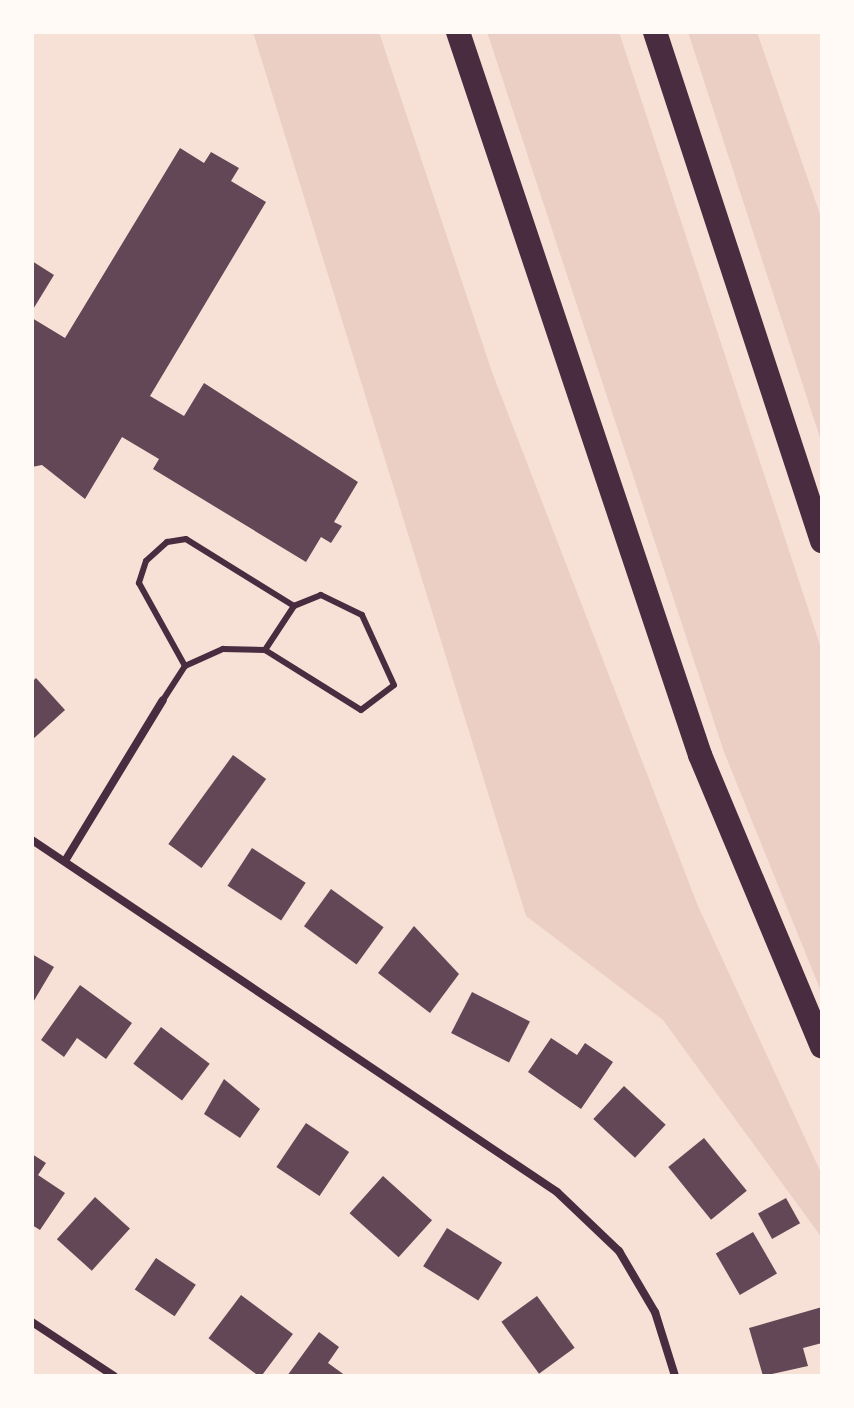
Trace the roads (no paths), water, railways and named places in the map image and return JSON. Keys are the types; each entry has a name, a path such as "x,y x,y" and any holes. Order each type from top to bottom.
{"highway":[{"path":"458,32 700,755 822,1046"},
{"path":"655,32 822,541"}],"street":[{"path":"65,861 163,700"},
{"path":"32,840 586,1216 619,1251 655,1312 675,1376"},
{"path":"32,1322 114,1376"}],"lane":[{"path":"185,666 139,583 146,561 167,542 186,539 294,606"},
{"path":"163,700 185,666 223,649 265,650 361,710 394,685 362,615 321,595 294,606 265,650"}]}
